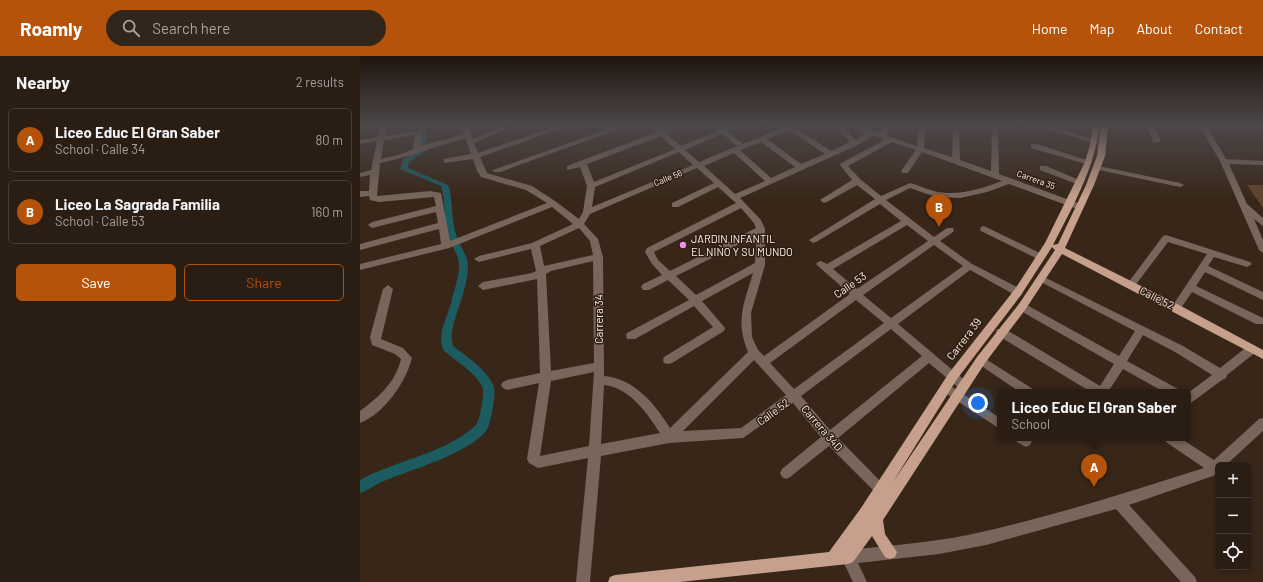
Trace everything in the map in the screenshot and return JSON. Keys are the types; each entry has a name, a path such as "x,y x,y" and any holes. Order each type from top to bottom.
{"main road":[{"name":"Carrera 39","path":"833,558 852,534 954,376 1018,292 1041,257 1070,203 1089,162 1093,150"},
{"path":"615,582 848,557 876,519 981,360 1042,279 1060,249 1080,207 1097,167 1102,150"},
{"name":"Calle 52","path":"1049,244 1176,308 1260,354"},
{"path":"876,519 879,537 890,552"}],"street":[{"path":"374,196 374,172 379,150"},
{"path":"376,162 403,156 418,150"},
{"name":"Carrera 34","path":"474,150 481,171 484,175 530,188 580,224 593,237 597,245 599,380 595,452 583,582"},
{"path":"447,162 476,156 495,150"},
{"path":"497,170 556,150"},
{"path":"570,168 620,150"},
{"path":"591,186 680,150 735,197 758,222 760,228 760,265 746,313 747,336 754,354 668,437 649,408 635,395 613,381 599,380"},
{"name":"Calle 56","path":"587,212 738,150"},
{"path":"740,150 770,181"},
{"path":"776,150 800,168"},
{"path":"824,150 830,154"},
{"path":"735,197 840,150"},
{"path":"869,150 844,165 857,181 907,222 936,241 969,266 1018,292"},
{"path":"905,171 920,150"},
{"name":"Carrera 35","path":"920,150 956,161 1080,207"},
{"path":"956,150 956,161"},
{"path":"995,150 995,175"},
{"path":"1046,150 1089,162"},
{"path":"1217,150 1224,161 1263,250"},
{"path":"1224,161 1263,163"},
{"path":"479,259 535,245 580,224 587,212 591,186 583,163"},
{"path":"1097,167 1180,185"},
{"path":"1043,168 1080,182"},
{"path":"1160,171 1160,181"},
{"path":"360,175 374,172"},
{"path":"824,200 857,181"},
{"path":"813,240 880,200 910,185 927,193 946,196 969,194 1010,181"},
{"path":"675,205 719,184"},
{"path":"360,194 374,196 438,195 442,225 449,245"},
{"path":"360,267 449,245 552,204"},
{"path":"668,360 720,328 695,300 655,262 649,252 652,248 742,204"},
{"path":"1242,204 1263,223"},
{"path":"372,226 440,208"},
{"path":"907,222 824,267 954,376 960,391"},
{"path":"360,247 442,225"},
{"path":"646,287 760,228"},
{"path":"984,229 1041,257"},
{"name":"Calle 53","path":"764,362 856,295 950,230"},
{"path":"1131,285 1166,238 1247,264"},
{"path":"535,245 541,272 546,376"},
{"path":"1176,308 1204,268 1213,252"},
{"path":"483,286 534,276 549,268 598,257"},
{"path":"630,336 760,265"},
{"name":"Calle 52","path":"546,376 533,459 538,462 668,437 743,433 969,266"},
{"path":"1204,268 1263,296"},
{"path":"1042,279 1179,349 1222,375"},
{"path":"1190,287 1260,321"},
{"path":"360,418 394,389 405,372 407,358 400,351 376,342 375,337 388,289"},
{"path":"1022,307 1169,389"},
{"path":"1104,389 1142,330"},
{"path":"1002,332 1097,389"},
{"name":"Carrera 34D","path":"754,354 764,362 795,396 828,438 880,490"},
{"path":"1191,398 1222,375 1260,354"},
{"path":"786,472 930,356"},
{"path":"981,360 1025,389"},
{"path":"507,385 599,366"},
{"path":"946,388 960,391 997,422"},
{"path":"860,582 848,557 939,547 986,538 1118,502 1209,472 1263,423"},
{"path":"1175,441 1214,467"},
{"path":"1118,502 1190,582"}],"shaded area":[{"path":"1247,185 1263,185 1263,208"}],"waterway":[{"path":"360,487 378,477 438,454 464,441 482,427 487,409 489,388 480,374 448,348 446,332 455,306 464,267 462,257 452,236 448,217 447,194 444,185 404,169 406,161 423,150"}],"place":[{"name":"Liceo La Sagrada Familia","path":"939,227"},
{"name":"JARDIN INFANTIL EL NIÑO Y SU MUNDO","path":"683,245"},
{"name":"Liceo Educ El Gran Saber","path":"1094,487"}]}
